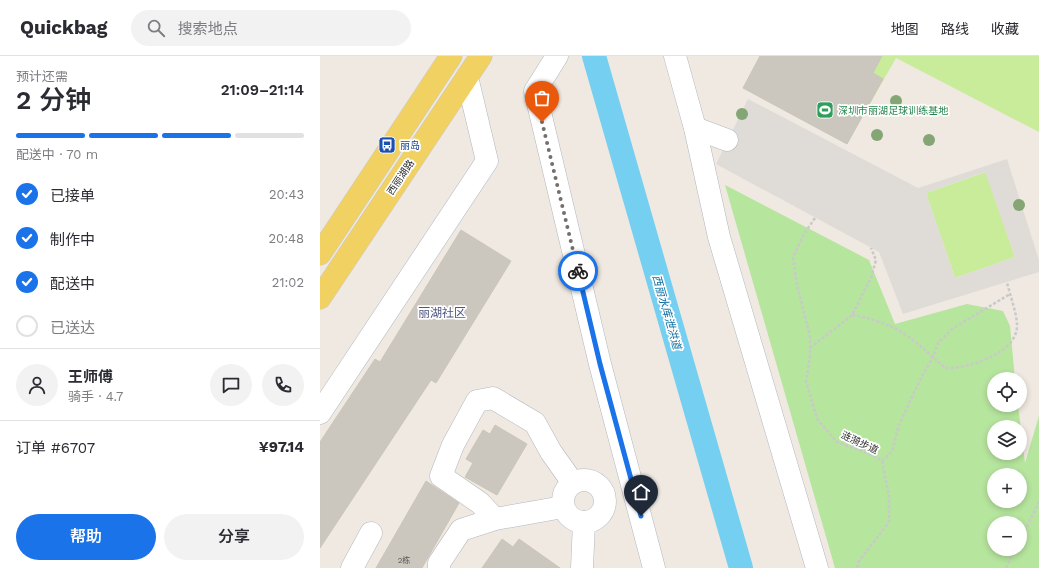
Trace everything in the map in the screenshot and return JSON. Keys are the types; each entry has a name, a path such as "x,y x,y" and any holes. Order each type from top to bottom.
{"main road":[{"path":"320,254 451,56"},
{"name":"西丽湖路","path":"320,298 481,56"}],"lane":[{"path":"557,56 534,91 600,364 654,568"},
{"path":"675,56 695,128 719,237 816,568"},
{"path":"320,413 487,161 467,77"},
{"path":"695,128 727,140"},
{"path":"495,520 480,502 441,476 453,445 476,401 493,398 535,423 551,452 573,483"},
{"path":"586,480 599,485 605,497 604,509 596,519 584,522 571,518 563,507 564,493 573,483 586,480"},
{"path":"605,497 634,490"},
{"path":"439,568 439,563 461,530 495,520 563,507"},
{"path":"582,568 584,522"},
{"path":"352,568 371,533"}],"path":[{"name":"涟漪步道","path":"815,218 804,234 793,257 796,280 810,337 806,380 817,419 838,442 873,455 882,462 889,496 889,522 859,561 857,568"},
{"path":"810,348 852,315 871,278 876,260 871,248"},
{"path":"852,315 886,323 916,341 945,368 959,369 986,360 1004,349 1015,337 1017,325 1007,282"},
{"name":"涟漪步道","path":"882,462 892,451 899,425 920,380 933,357 938,343 952,329 1010,294"},
{"path":"1027,526 1039,502"},
{"path":"1006,568 1012,556"}],"green space":[{"name":"深圳市丽湖足球训练基地","path":"760,56 1039,56 1039,132 896,58 847,144 743,88"},
{"path":"986,172 1015,257 955,278 926,193"},
{"path":"725,185 869,260 895,324 967,304 1003,311 1010,326 1014,372 987,372 987,412 1019,412 1020,420 987,420 987,460 1025,460 1025,463 1039,416 1039,568 835,568"}],"shaded area":[{"path":"748,99 918,188 1007,159 1039,260 1039,272 903,314 879,252 716,164","holes":["985,172 1015,257 955,278 926,193"]}],"building":[{"path":"760,56 882,56 873,73 883,79 847,144 743,88"},
{"path":"461,230 511,261 436,383 431,380 320,548 320,442 375,359 380,362"},
{"path":"495,425 527,444 497,495 465,477 473,463 466,459 483,430 490,434"},
{"path":"426,481 459,503 422,568 376,568"},
{"path":"502,539 513,547 519,539 560,568 482,568"}],"waterway":[{"name":"西丽水库泄洪道","path":"594,56 741,568"}],"way so far":[{"path":"542,122 578,271"}],"place":[{"name":"深圳市丽湖足球训练基地","path":"825,110"},
{"name":"丽岛","path":"387,145"}],"district":[{"name":"丽湖社区","path":"442,313"}],"route":[{"path":"578,271 600,364 641,516"}]}
